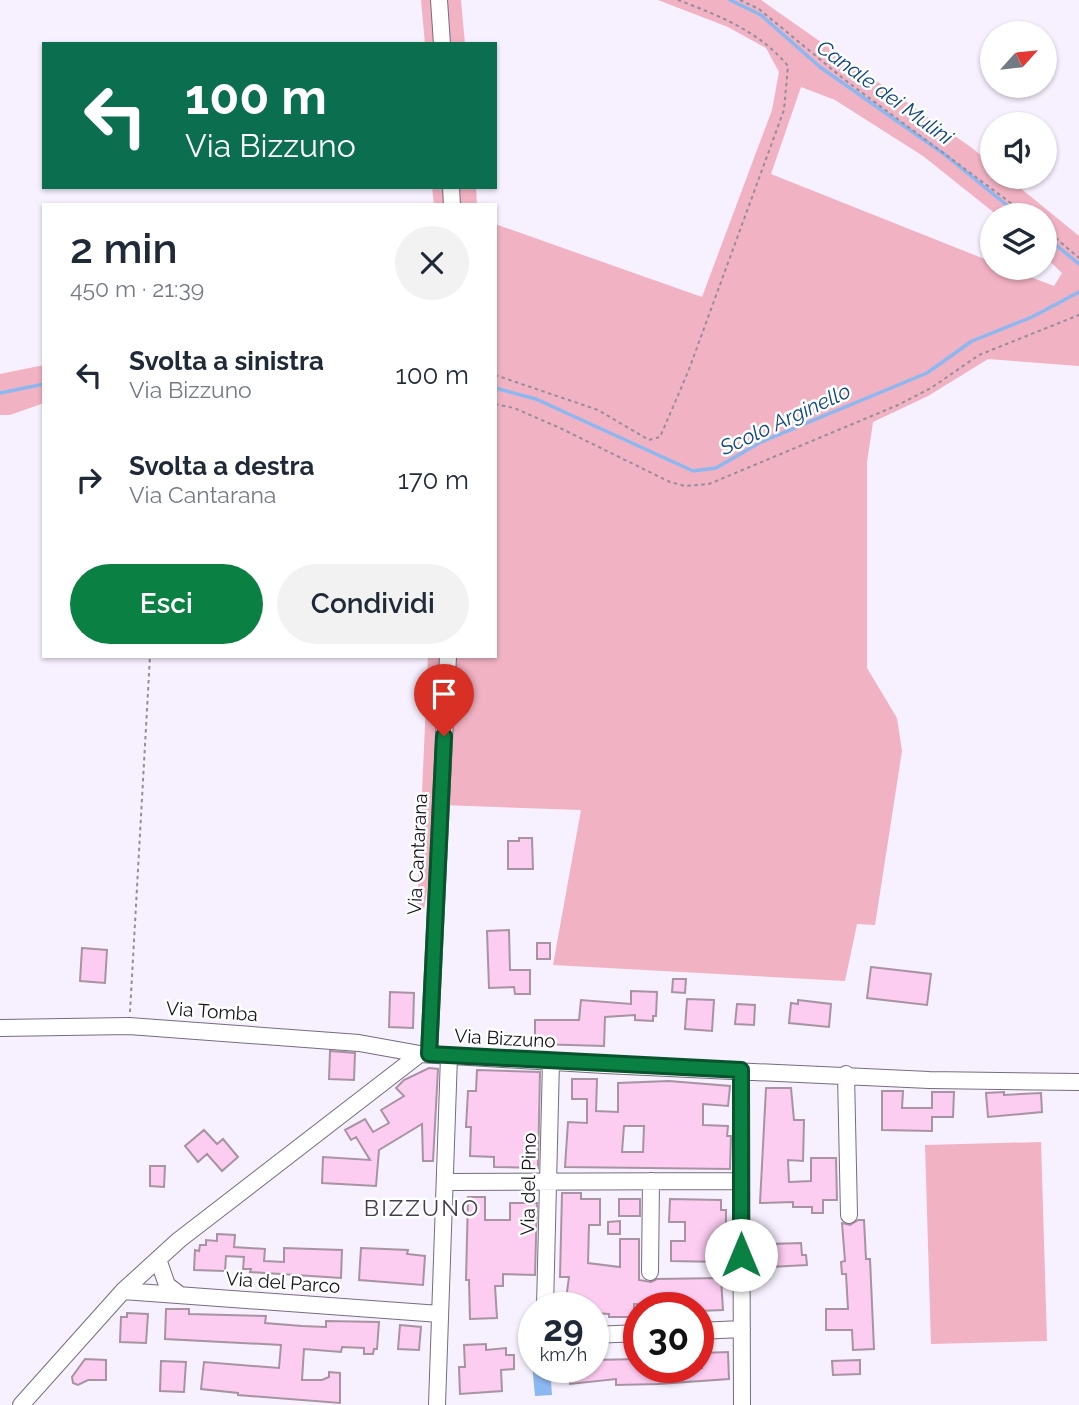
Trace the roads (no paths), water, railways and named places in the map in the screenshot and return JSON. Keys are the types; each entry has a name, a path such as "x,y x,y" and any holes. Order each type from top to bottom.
{"street":[{"path":"439,0 442,42"},
{"name":"Via Cantarana","path":"424,1054 448,658"},
{"name":"Via Tomba","path":"0,1028 130,1026 359,1043 424,1054"},
{"path":"21,1405 123,1291 158,1259 424,1054"},
{"name":"Via Bizzuno","path":"424,1054 929,1080 1079,1082"},
{"path":"437,1405 449,1056"},
{"name":"Via del Pino","path":"545,1292 551,1061"},
{"path":"741,1070 742,1405"},
{"path":"846,1074 849,1215"},
{"path":"650,1272 651,1181"},
{"path":"445,1182 741,1181"},
{"path":"158,1259 167,1285 180,1295"},
{"name":"Via del Parco","path":"123,1291 440,1314"},
{"path":"714,1330 742,1329"}],"water":[{"path":"534,1383 551,1383 552,1395 535,1396"}],"waterway":[{"name":"Canale dei Mulini","path":"730,0 761,15 820,67 944,154 1004,203"},
{"name":"Canale dei Mulini","path":"1057,246 1079,264"},
{"name":"Scolo Arginello","path":"497,389 536,399 693,471 716,468 761,442 927,373 972,341 1032,317 1079,292"},
{"name":"Scolo Arginello","path":"0,393 42,384"}],"district":[{"name":"BIZZUNO","path":"422,1207"}]}
